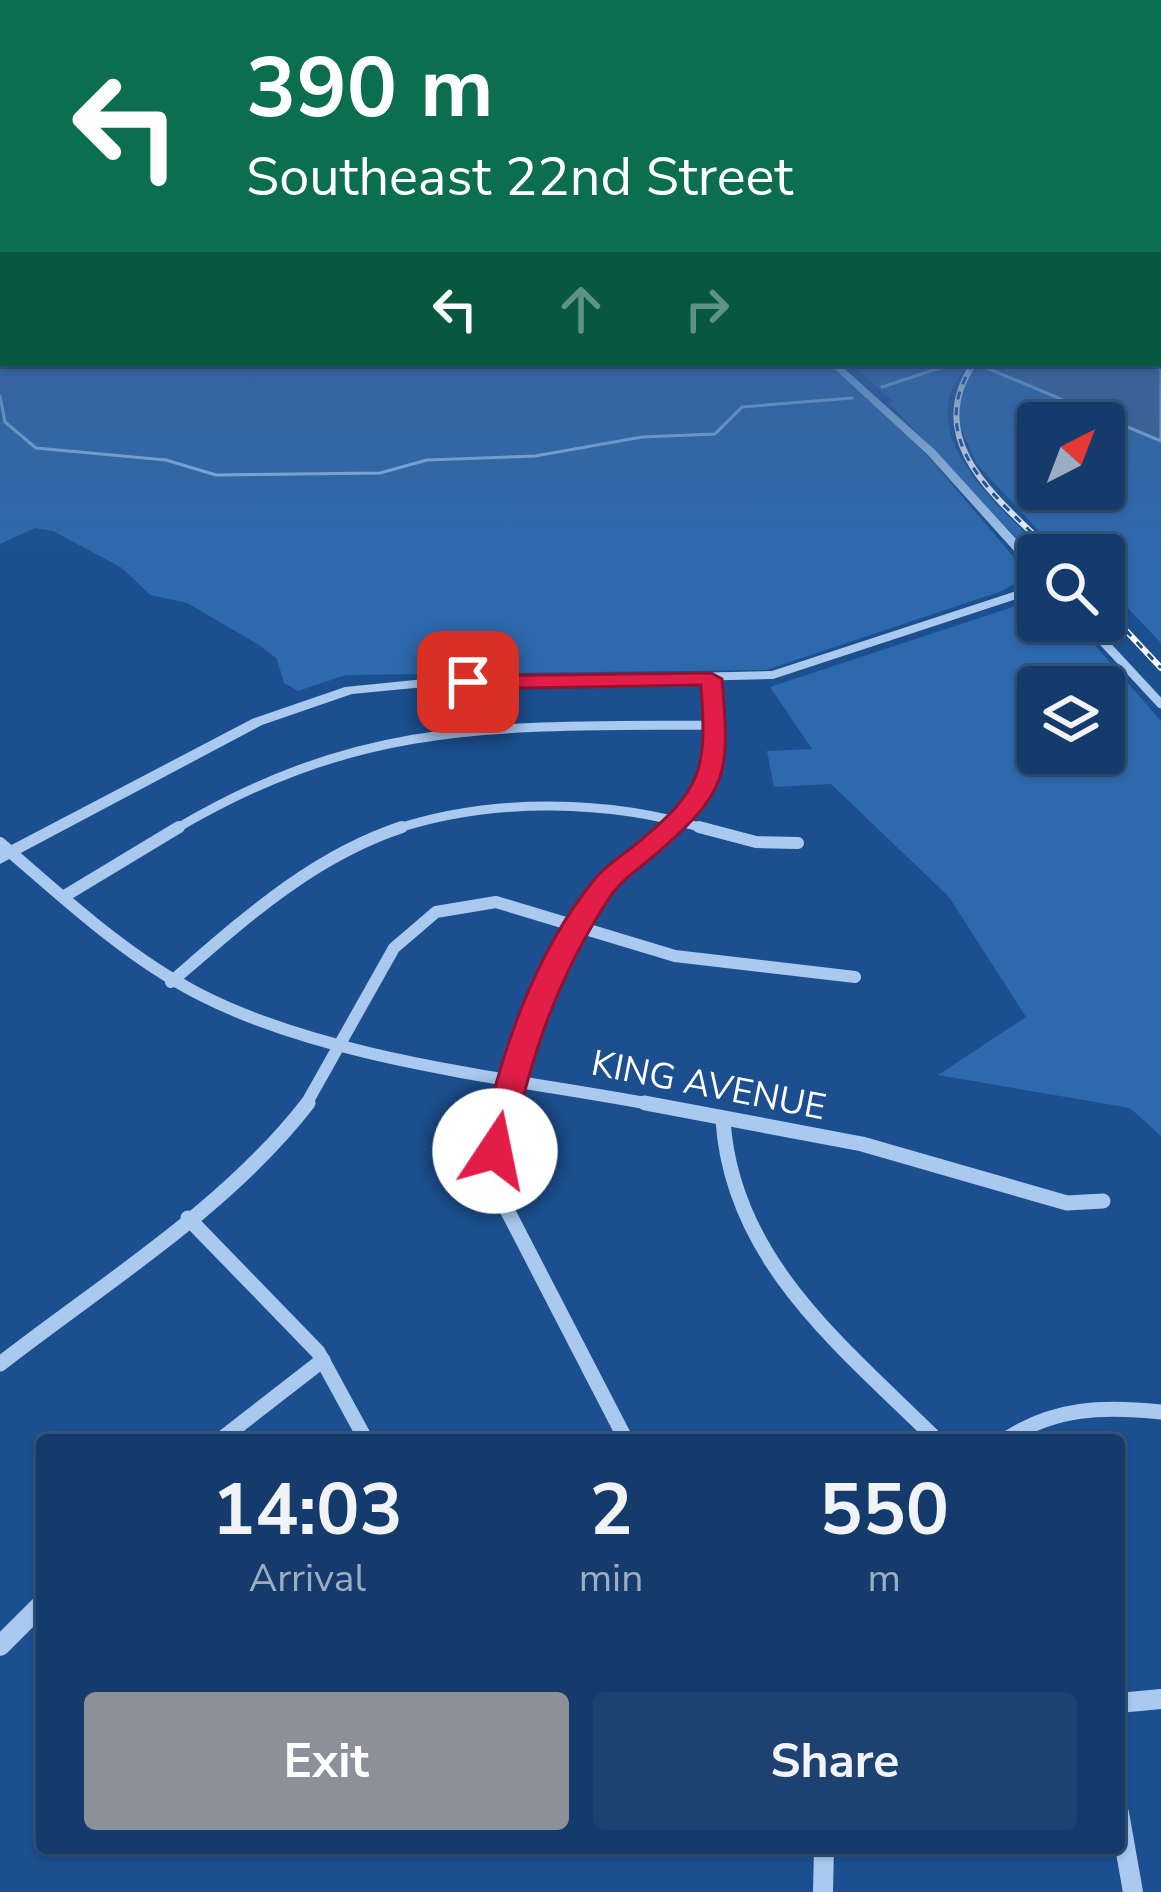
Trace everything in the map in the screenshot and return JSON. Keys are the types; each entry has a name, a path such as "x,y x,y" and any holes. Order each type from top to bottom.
{"street":[{"path":"859,387 931,452 1017,547"},
{"path":"4,851 257,722 350,690 425,682 711,679 801,669 1017,595"},
{"path":"1103,642 1161,704"},
{"path":"623,1434 503,1202 495,1151 511,1076 577,923 604,884 677,823 714,772 711,679"},
{"path":"63,897 256,787 315,761 386,741 485,729 713,725"},
{"path":"171,982 310,866 364,836 407,821 448,812 639,810 770,846 798,843"},
{"name":"KING AVENUE","path":"4,851 171,982 266,1025 342,1046 862,1144 1030,1195 1067,1202 1103,1201"},
{"path":"0,1364 188,1218 280,1139 320,1087 394,948 436,912 496,902 675,956 855,977"},
{"path":"723,1120 720,1154 732,1197 766,1250 835,1343 931,1434"},
{"path":"188,1218 323,1360 363,1434"},
{"path":"228,1434 323,1360"},
{"path":"1013,1434 1064,1410 1108,1406 1161,1412"},
{"path":"0,1646 36,1610"},
{"path":"1125,1702 1161,1699"},
{"path":"1125,1847 1133,1892"},
{"path":"823,1892 824,1854"}],"shaded area":[{"path":"0,387 854,387 919,446 1017,561 1017,582 766,670 346,675 298,691 284,683 277,659 259,645 187,603 150,595 122,568 53,531 35,528 0,544"},
{"path":"877,387 953,387 947,415 953,441 984,490 1027,534 1017,534 1017,539 889,403 893,401"},
{"path":"961,387 1034,387 1069,402 1017,402 1017,507 977,464 953,411"},
{"path":"1033,387 1161,387 1161,441 1125,426 1125,402 1068,402"},
{"path":"1125,426 1161,441 1161,643 1125,605 1125,534 1042,534 1019,510 1125,510"},
{"path":"1017,606 1017,642 1092,642 1113,666 1017,666 1017,774 1125,774 1125,680 1161,721 1161,1136 1130,1108 938,1075 1026,1017 949,897 831,784 774,787 767,751 812,749 770,687"}],"waterway":[{"path":"0,396 5,422 36,448 166,460 216,475 380,473 427,460 535,456 642,437 715,434 742,407 852,398"}],"railway":[{"path":"962,387 956,419 962,445 991,492 1034,534"},
{"path":"1125,629 1161,668"}],"route":[{"path":"468,682 711,679 716,742 714,772 693,806 604,884 577,923 511,1076 495,1151"}]}
